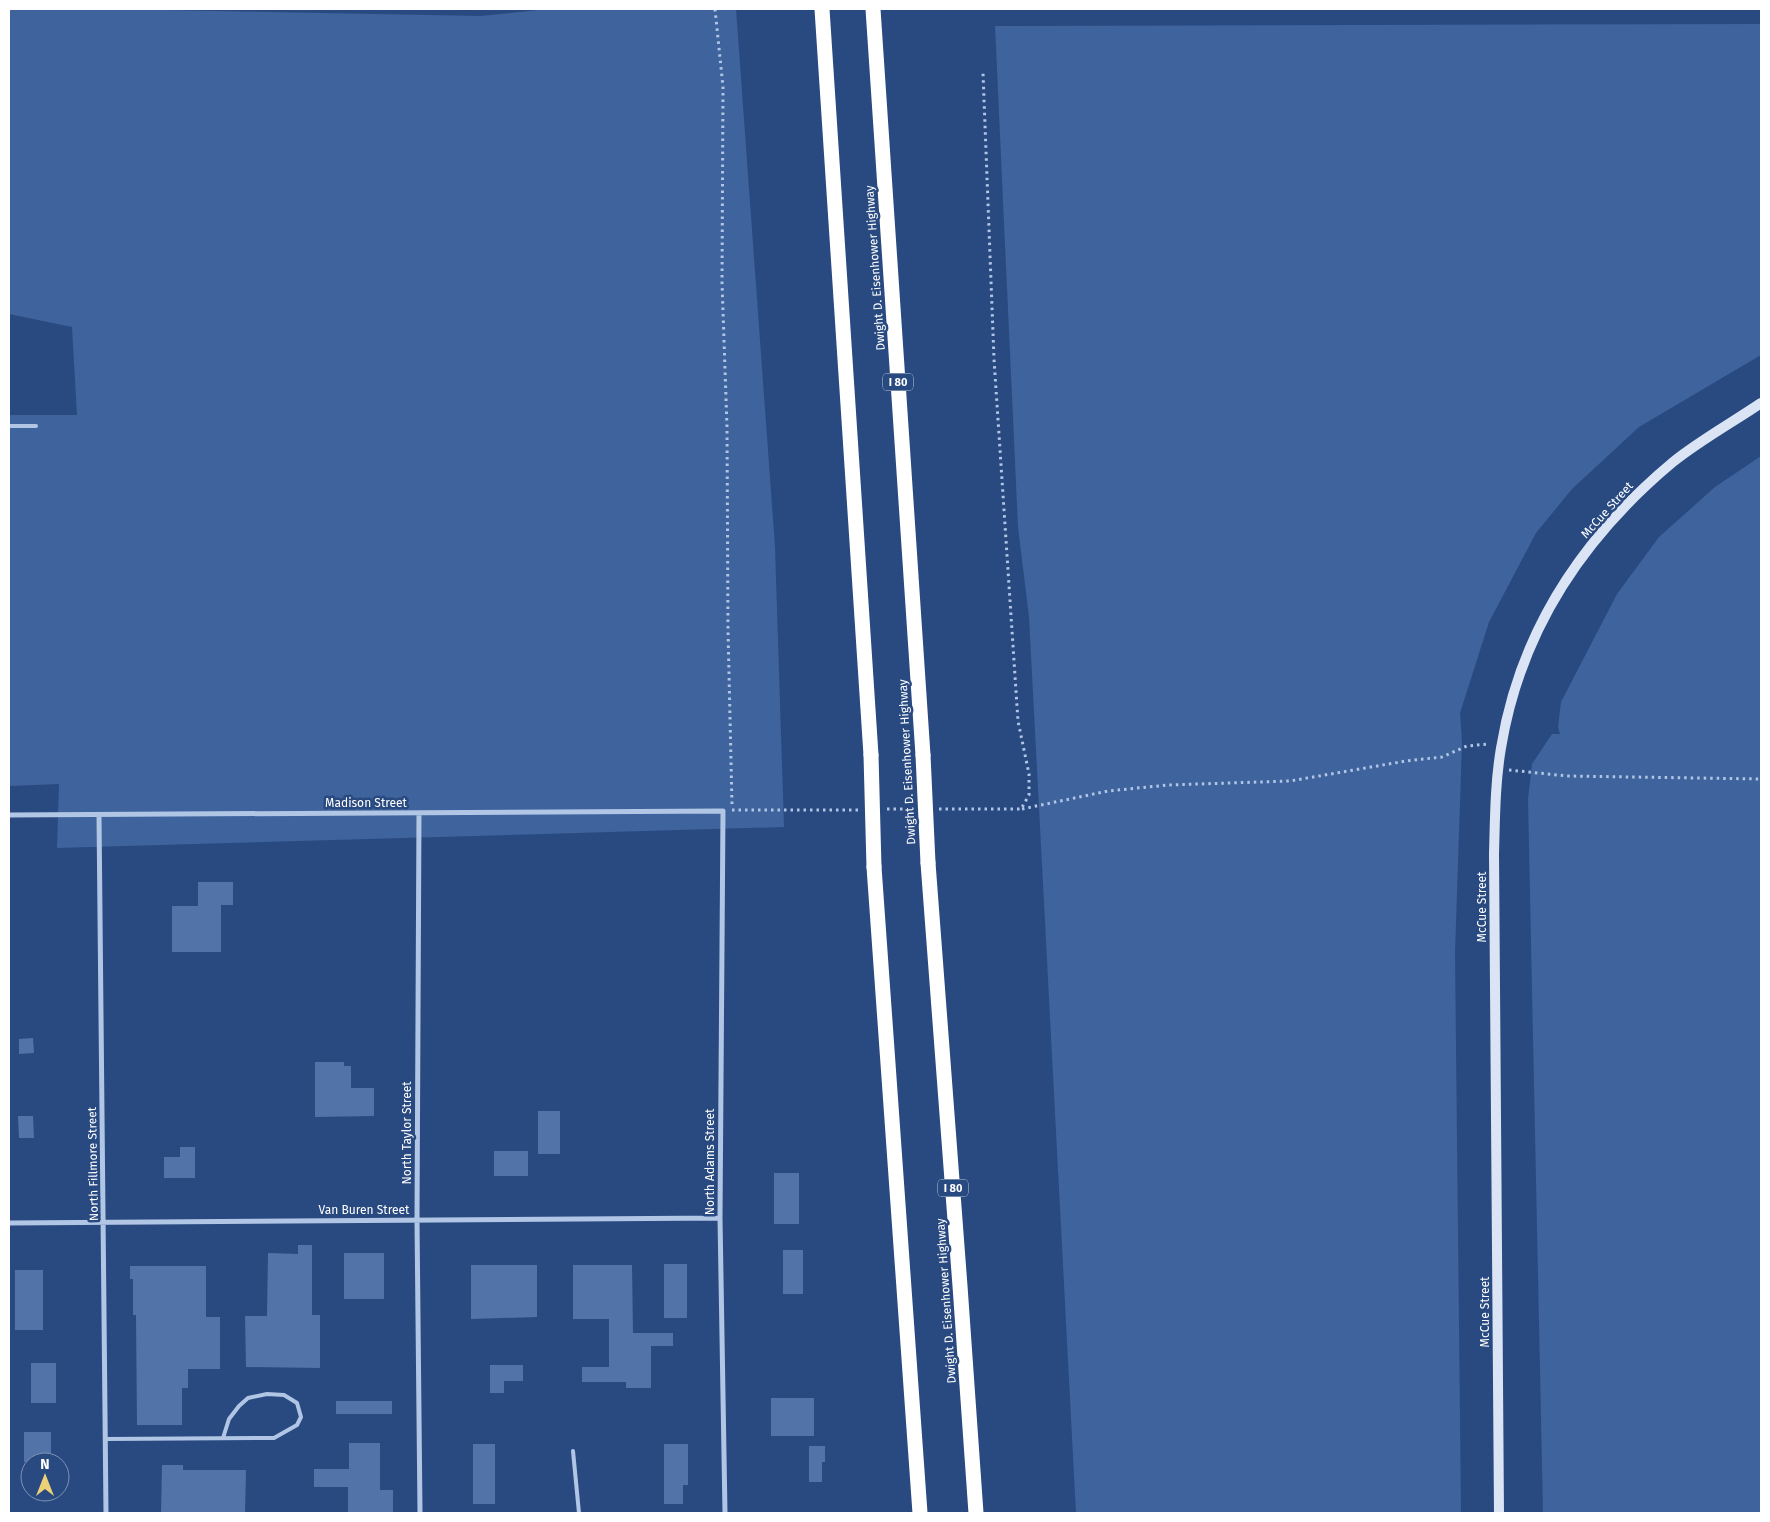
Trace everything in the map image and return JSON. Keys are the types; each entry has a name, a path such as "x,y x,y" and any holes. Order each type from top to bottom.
{"highway":[{"path":"822,9 870,754 874,867 920,1513"},
{"name":"Dwight D. Eisenhower Highway","path":"873,9 923,755 928,863 976,1513"}],"main road":[{"name":"McCue Street","path":"1499,1513 1494,873 1498,768 1510,702 1522,665 1542,620 1568,576 1600,535 1634,497 1675,461 1761,403"}],"street":[{"name":"Madison Street","path":"9,815 724,811"},
{"name":"North Adams Street","path":"724,811 720,1218 725,1513"},
{"name":"North Taylor Street","path":"419,813 417,1220 420,1513"},
{"name":"North Fillmore Street","path":"100,814 106,1513"},
{"name":"Van Buren Street","path":"9,1223 720,1218"}],"lane":[{"path":"9,426 36,426"},
{"path":"106,1439 274,1438 297,1425 301,1417 297,1403 284,1395 267,1394 248,1398 238,1406 229,1419 222,1438"},
{"path":"573,1450 578,1513"}],"path":[{"path":"716,9 723,87 722,282 727,427 728,630 732,810"},
{"path":"983,73 994,358 1017,712 1029,774 1029,795 1021,809"},
{"path":"934,809 1021,809 1118,790 1168,785 1290,781 1406,761 1442,757 1467,746 1502,743"},
{"path":"1498,768 1567,776 1761,779"},
{"path":"886,810 915,809"},
{"path":"724,811 866,810"}],"shaded area":[{"path":"9,9 481,16 548,9 736,9 775,547 784,827 57,848 59,784 9,786 9,415 77,415 72,327 9,314"},
{"path":"1761,24 1761,355 1639,427 1572,489 1536,533 1489,622 1460,713 1462,742 1455,953 1461,1513 1076,1513 1029,617 1018,527 995,26"},
{"path":"1761,456 1761,1513 1543,1513 1528,799 1532,764 1552,734 1560,734 1558,727 1561,702 1617,594 1659,537 1715,487"}],"building":[{"path":"198,882 233,882 233,905 221,905 221,952 172,952 172,906 198,906"},
{"path":"33,1038 34,1053 19,1054 19,1039"},
{"path":"315,1062 344,1062 344,1066 351,1066 351,1088 374,1088 374,1116 315,1117"},
{"path":"538,1111 560,1111 560,1154 538,1154"},
{"path":"18,1116 33,1116 34,1138 19,1138"},
{"path":"180,1147 195,1147 195,1178 164,1178 164,1157 180,1157"},
{"path":"494,1151 528,1151 528,1176 494,1176"},
{"path":"774,1173 799,1173 799,1224 774,1224"},
{"path":"298,1245 312,1245 312,1315 320,1315 320,1368 246,1367 245,1316 267,1316 268,1253 298,1254"},
{"path":"783,1250 803,1250 803,1294 783,1294"},
{"path":"344,1253 384,1253 384,1299 344,1299"},
{"path":"664,1264 687,1264 687,1318 664,1318"},
{"path":"471,1265 537,1265 537,1317 471,1319"},
{"path":"573,1265 632,1265 633,1333 673,1333 673,1346 651,1346 651,1388 626,1388 626,1382 582,1382 582,1367 609,1367 609,1319 573,1319"},
{"path":"130,1266 206,1266 206,1317 220,1317 220,1369 188,1369 188,1388 182,1388 182,1425 137,1425 136,1315 133,1315 133,1279 130,1279"},
{"path":"15,1270 43,1270 43,1330 15,1330"},
{"path":"31,1363 56,1363 56,1403 31,1403"},
{"path":"490,1365 523,1365 523,1381 504,1381 504,1393 490,1393"},
{"path":"771,1398 814,1398 814,1436 771,1436"},
{"path":"336,1401 392,1401 392,1414 336,1414"},
{"path":"24,1432 51,1432 51,1452 24,1452"},
{"path":"349,1443 380,1443 380,1490 393,1490 393,1512 348,1513 348,1487 314,1487 314,1469 349,1469"},
{"path":"473,1444 495,1444 495,1504 473,1504"},
{"path":"664,1444 688,1444 688,1485 683,1485 683,1504 664,1504"},
{"path":"809,1446 825,1446 825,1462 822,1462 822,1482 809,1482"},
{"path":"162,1465 183,1465 183,1470 246,1470 245,1513 161,1513"}]}
